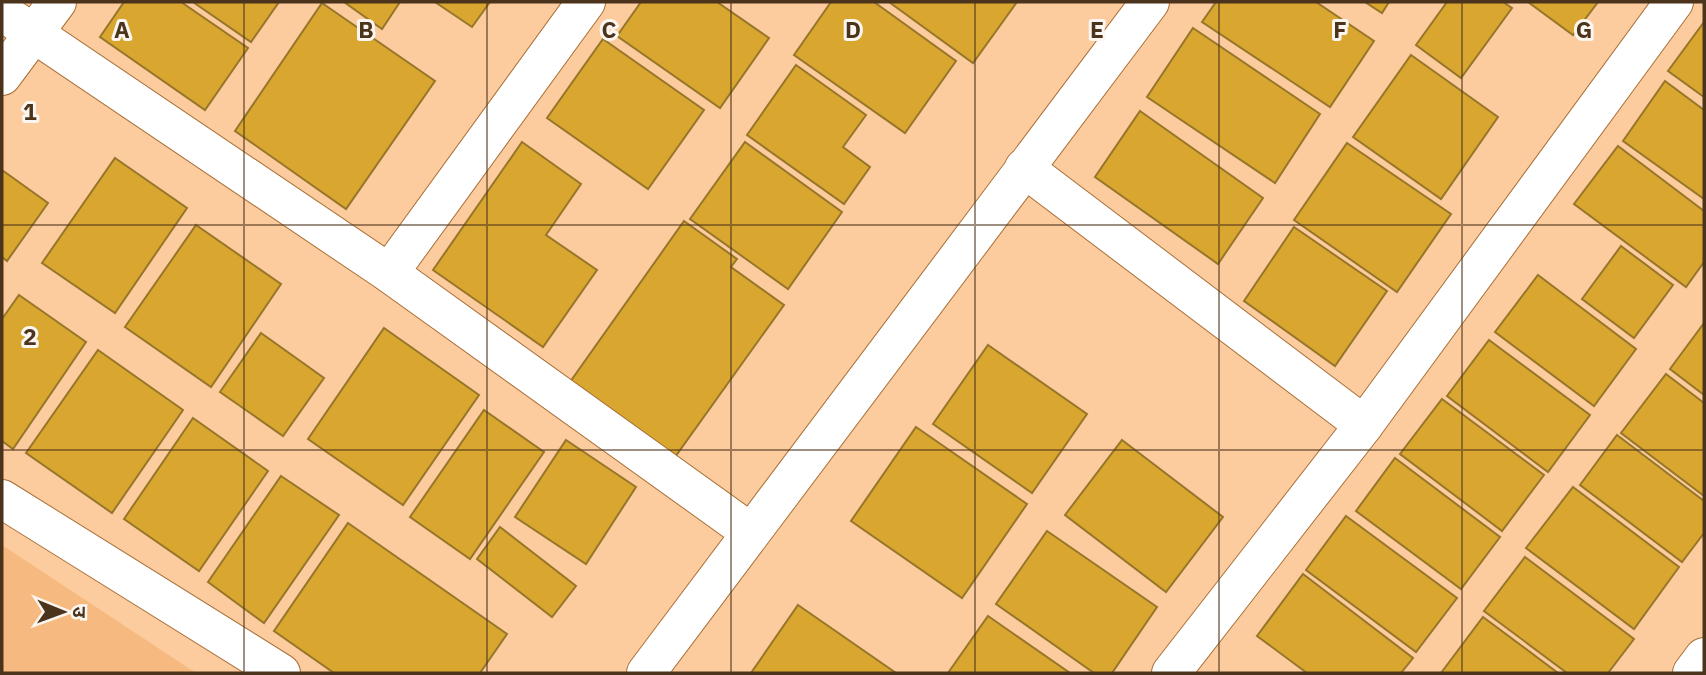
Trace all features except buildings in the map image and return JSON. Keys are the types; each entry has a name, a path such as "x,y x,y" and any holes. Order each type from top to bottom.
{"street":[{"path":"2,76 57,2"},
{"path":"389,273 586,2"},
{"path":"646,673 1150,2"},
{"path":"1171,673 1364,425 1674,2"},
{"path":"2,12 389,273 750,532"},
{"path":"1024,168 1364,425"},
{"path":"2,499 282,673"},
{"path":"1692,673 1704,657"}],"shaded area":[{"path":"2,545 196,673 2,673"}]}
